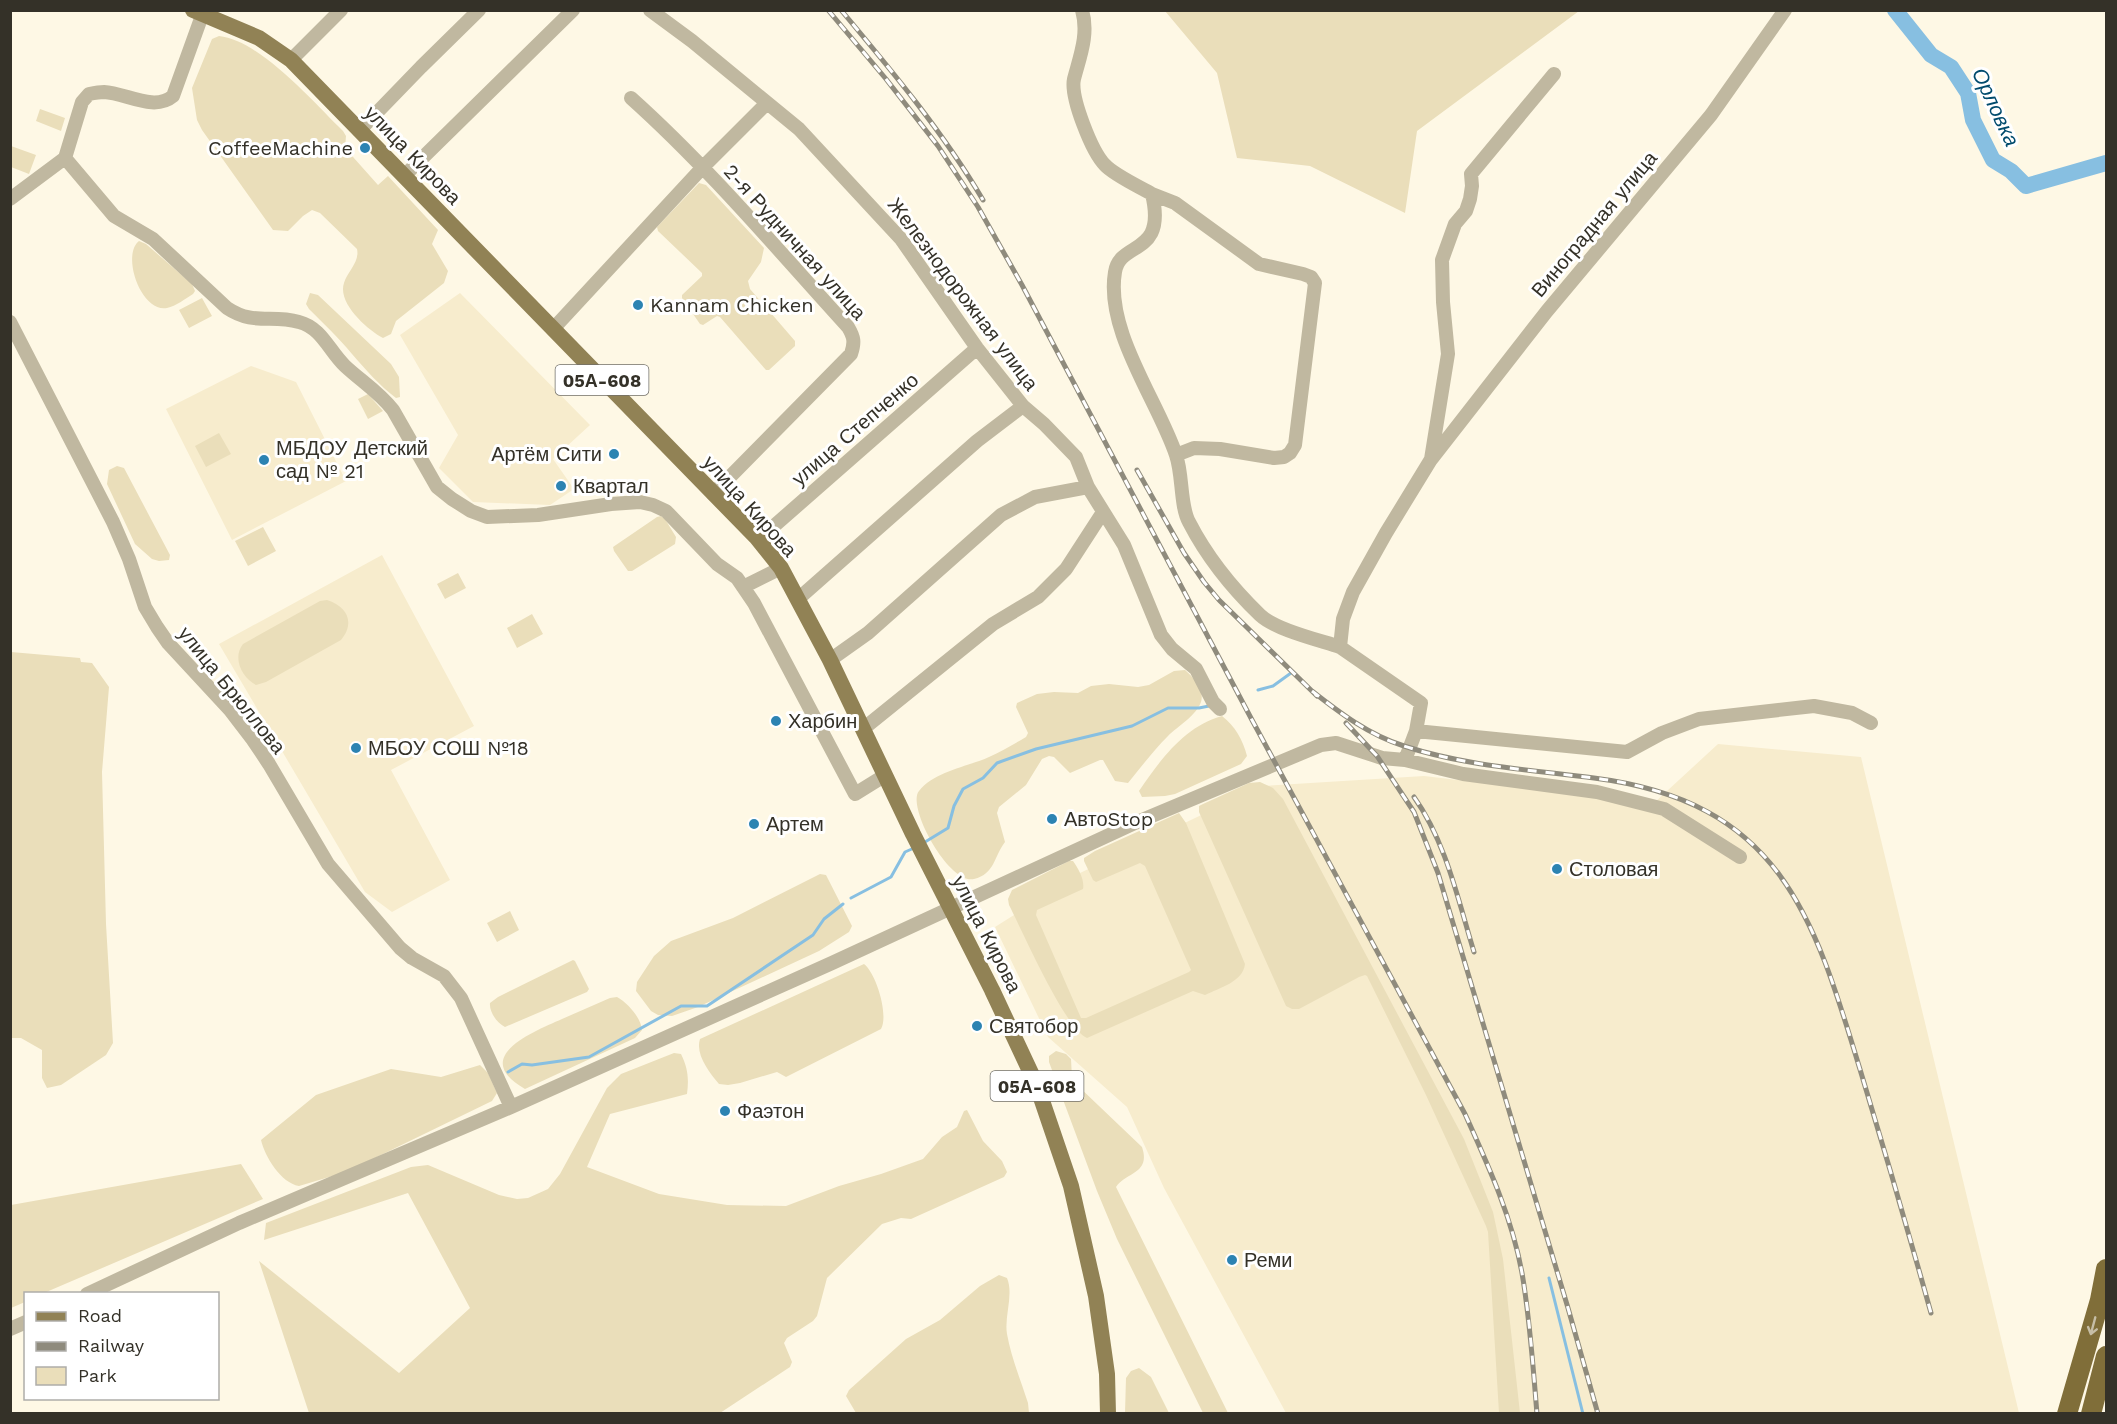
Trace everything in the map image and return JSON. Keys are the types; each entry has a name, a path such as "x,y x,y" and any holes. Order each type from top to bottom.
{"highway":[{"path":"2067,1413 2100,1300 2106,1269"},
{"path":"2091,1413 2106,1356"}],"main road":[{"name":"улица Кирова","path":"200,12 259,38 291,60 757,538 781,568 830,660 884,776 992,990 1037,1086 1071,1186 1096,1296 1107,1374 1108,1413"}],"street":[{"path":"291,60 341,10"},
{"path":"360,130 479,10"},
{"path":"404,176 573,10"},
{"name":"Железнодорожная улица","path":"650,10 692,41 799,129 901,239 977,348 1023,406 1076,457 1088,487 1124,545 1161,635 1172,649 1196,669 1213,702 1220,709"},
{"path":"1082,10 1084,40 1073,86 1076,106 1104,165 1152,194 1175,203 1259,264 1303,274 1311,277 1315,283 1295,444 1290,453 1284,457 1274,458 1220,449 1194,448 1176,455"},
{"name":"Виноградная улица","path":"1340,647 1343,619 1353,592 1430,461 1547,311 1711,115 1785,10"},
{"path":"10,199 64,158 82,102 89,94 104,92 157,103 167,101 173,96 190,53 200,12"},
{"name":"Виноградная улица","path":"1430,461 1448,354 1442,260 1455,224 1466,211 1472,186 1471,174 1554,74"},
{"name":"2-я Рудничная улица","path":"631,98 703,167 848,327 854,337 855,344 851,354 713,494"},
{"path":"553,329 703,167 767,104"},
{"path":"64,158 114,216 153,238 227,308 245,318 273,318 299,322 318,332 344,365 384,398 437,487 471,511 487,517 538,515 640,502 666,511 687,530 717,564 737,578 754,603 855,794 884,776"},
{"path":"1152,194 1155,205 1154,233 1147,241 1123,258 1115,270 1115,309 1140,376 1176,455 1187,519 1205,552 1262,617 1290,631 1340,647 1421,703 1416,730 1405,760"},
{"name":"улица Брюллова","path":"10,321 113,522 146,607 157,627 171,647 230,710 253,740 336,875 400,948 449,982 461,998 511,1107"},
{"name":"улица Степченко","path":"757,538 774,526 977,348"},
{"path":"798,599 977,441 1023,406"},
{"path":"830,660 868,633 1001,515 1035,497 1088,487"},
{"path":"863,729 993,624 1038,597 1066,569 1103,512"},
{"path":"743,587 781,568"},
{"path":"1416,730 1627,752 1662,733 1699,719 1814,706 1852,713 1871,723"},
{"path":"89,1292 238,1223 511,1107 1185,801 1321,745 1336,743 1382,758 1405,760 1463,774 1597,792 1664,809 1740,857"},
{"path":"10,1329 24,1323"}],"shaded area":[{"path":"460,293 590,425 553,459 574,489 550,505 473,502 439,468 458,435 400,335"},
{"name":"МБДОУ Детский сад № 21","path":"251,366 296,382 346,481 232,540 166,409"},
{"name":"МБОУ СОШ №18","path":"382,555 474,726 391,770 450,880 392,912 365,892 219,644"},
{"path":"1718,744 1861,757 2019,1413 1286,1413 1164,1188 1127,1107 1048,1037 995,927 1080,873 1262,786 1424,776 1654,803"}],"green space":[{"path":"1165,11 1579,11 1417,131 1405,213 1310,166 1237,158 1217,73"},
{"path":"219,36 235,40 252,49 286,74 343,131 346,136 345,148 378,185 388,176 438,230 432,244 448,271 444,283 396,321 391,334 383,338 370,329 355,315 345,299 344,283 357,258 357,249 320,213 312,210 288,231 273,230 202,130 197,120 192,88 212,39"},
{"path":"40,109 65,118 61,131 36,121"},
{"path":"11,146 36,155 29,174 11,167"},
{"path":"699,183 706,185 764,248 761,262 748,281 750,289 795,341 795,346 769,370 766,370 720,317 717,316 703,325 700,324 682,298 682,295 702,276 702,273 658,231 657,227"},
{"path":"139,241 146,244 192,284 195,291 193,294 167,308 158,307 149,302 136,282 133,270 134,248"},
{"path":"310,293 318,295 391,364 399,377 400,397 396,398 378,383 309,309 306,304"},
{"path":"202,298 212,316 189,328 179,310"},
{"path":"368,394 383,411 368,419 358,399"},
{"path":"219,433 231,454 206,467 195,446"},
{"path":"117,466 124,468 170,555 169,560 152,559 135,544 107,484 109,470"},
{"path":"661,516 676,537 675,544 632,571 628,571 613,547"},
{"path":"263,527 276,551 248,566 235,541"},
{"path":"458,573 466,588 445,599 437,584"},
{"path":"327,600 340,607 347,616 348,628 341,640 266,682 256,685 251,682 240,667 238,655 243,644 320,601"},
{"path":"532,614 543,634 517,648 507,628"},
{"path":"11,652 80,658 81,662 92,663 109,687 102,772 106,924 113,1043 106,1055 61,1085 47,1088 42,1078 42,1050 21,1038 11,1038"},
{"path":"1185,670 1200,688 1202,697 1199,707 1163,741 1128,783 1115,781 1103,760 1070,773 1054,757 1049,756 1042,759 1026,785 999,807 997,813 1005,842 986,873 974,879 964,878 942,858 924,827 917,799 919,791 942,774 989,757 1026,737 1028,733 1016,707 1017,703 1037,694 1078,693 1091,686 1109,684 1138,687 1149,685 1174,671"},
{"path":"1222,716 1235,729 1243,744 1247,756 1241,764 1175,794 1142,797 1139,791 1165,756 1196,728"},
{"path":"1260,782 1273,788 1283,799 1464,1139 1493,1212 1503,1259 1520,1413 1499,1413 1486,1226 1426,1095 1367,976 1359,977 1299,1009 1286,1006 1199,812 1199,806 1203,804 1249,783"},
{"path":"1179,813 1186,823 1245,964 1243,970 1230,984 1205,995 1193,991 1087,1038 1078,1031 1056,999 1008,899 1012,890 1069,861 1073,861 1077,867 1082,878 1083,889 1037,910 1036,915 1081,1018 1086,1018 1189,972 1191,970 1145,866 1140,863 1096,882 1084,861 1084,858 1095,851"},
{"path":"820,874 826,875 852,926 849,932 819,951 698,1007 672,1016 658,1015 651,1011 636,991 637,982 654,956 671,941 733,918"},
{"path":"510,911 519,930 497,942 487,923"},
{"path":"573,960 589,989 587,992 505,1027 496,1020 490,1003"},
{"path":"864,964 873,976 880,995 883,1014 881,1029 786,1077 777,1072 728,1085 719,1084 711,1074 699,1051 700,1039"},
{"path":"617,997 637,1016 642,1030 635,1038 525,1089 509,1077 503,1066 504,1056 523,1038 610,998"},
{"path":"1056,1051 1066,1054 1071,1059 1072,1078 1077,1085 1142,1147 1144,1156 1140,1168 1116,1187 1228,1413 1203,1413 1117,1239 1049,1062 1049,1056"},
{"path":"674,1053 681,1054 685,1064 688,1078 687,1094 610,1114 587,1167 659,1194 727,1205 786,1206 923,1159 942,1137 957,1127 964,1111 967,1110 983,1141 1002,1161 1007,1172 1004,1177 911,1219 901,1218 882,1224 827,1278 817,1316 813,1321 787,1338 784,1343 792,1362 790,1367 720,1413 309,1413 259,1261 399,1373 470,1308 408,1193 264,1240 266,1223 411,1167 428,1165 499,1195 517,1199 528,1198 548,1189 560,1174 607,1088 621,1074"},
{"path":"480,1065 488,1073 497,1093 492,1101 346,1172 299,1186 292,1184 280,1175 263,1147 261,1140 316,1095 391,1069 441,1077"},
{"path":"241,1164 263,1199 46,1292 24,1292 24,1302 11,1308 11,1205"},
{"path":"999,1275 1007,1278 1009,1285 1007,1334 1029,1413 856,1413 846,1396 849,1390 906,1339 940,1320 980,1286"},
{"path":"1139,1368 1151,1377 1169,1413 1125,1413 1126,1378 1131,1371"}],"waterway":[{"name":"Орловка","path":"1895,10 1931,55 1951,67 1968,93 1973,120 1993,160 2011,171 2026,186 2106,163"},
{"path":"1258,690 1273,686 1291,673"},
{"path":"925,842 948,828 954,806 963,789 983,778 997,763 1036,749 1132,726 1168,708 1209,706"},
{"path":"851,898 891,877 905,852 914,848"},
{"path":"508,1072 522,1064 532,1065 589,1057 681,1006 707,1006 813,935 824,919 843,904"},
{"path":"1549,1278 1583,1414"}],"railway":[{"path":"828,10 938,146 978,207 1022,285 1252,720 1465,1114 1498,1192 1518,1252 1527,1308 1537,1414"},
{"path":"841,10 934,126 983,200"},
{"path":"1137,470 1184,553 1204,582 1219,600 1317,696"},
{"path":"1312,691 1367,730 1404,746 1474,763 1594,778 1658,791 1708,812 1749,841 1781,876 1806,918 1826,966 1871,1106 1931,1313"},
{"path":"1346,723 1377,756 1414,812 1438,873 1598,1414"},
{"path":"1414,797 1425,814 1443,852 1474,952"}],"place":[{"name":"CoffeeMachine","path":"365,148"},
{"name":"Kannam Chicken","path":"638,305"},
{"name":"Артём Сити","path":"614,454"},
{"name":"МБДОУ Детский сад № 21","path":"264,460"},
{"name":"Квартал","path":"561,486"},
{"name":"Харбин","path":"776,721"},
{"name":"МБОУ СОШ №18","path":"356,748"},
{"name":"АвтоStop","path":"1052,819"},
{"name":"Артем","path":"754,824"},
{"name":"Столовая","path":"1557,869"},
{"name":"Святобор","path":"977,1026"},
{"name":"Фаэтон","path":"725,1111"},
{"name":"Реми","path":"1232,1260"}]}
